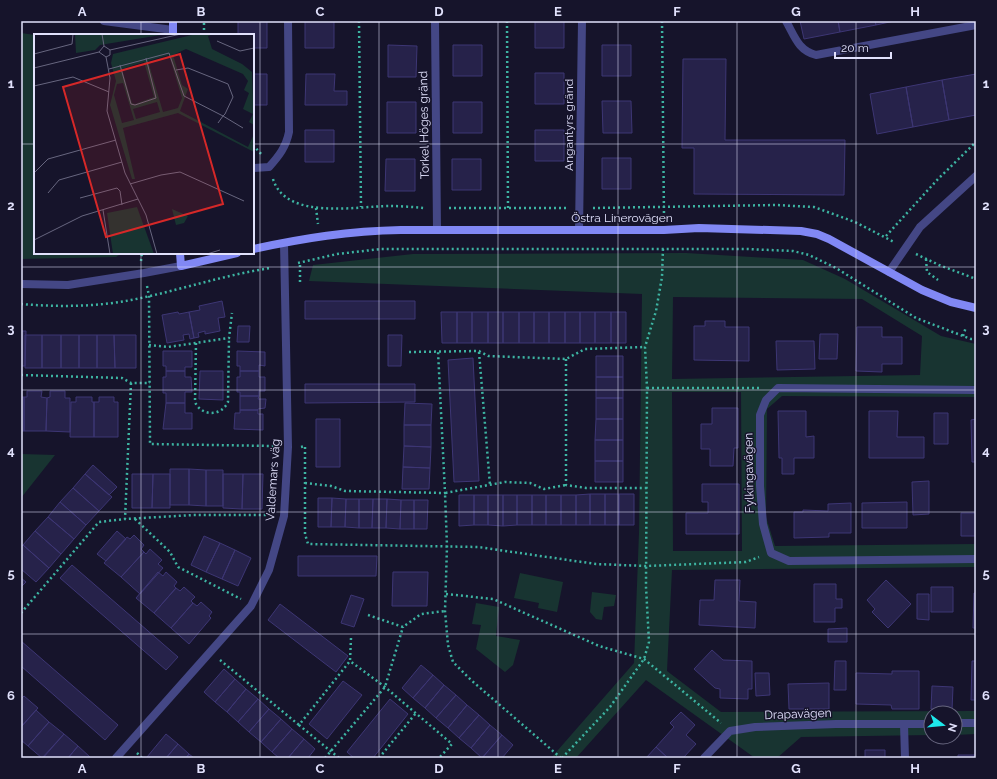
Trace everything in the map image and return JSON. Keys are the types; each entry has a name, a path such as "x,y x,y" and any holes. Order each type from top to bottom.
{"street":[{"path":"104,21 173,32 173,21"},
{"path":"254,168 269,167 281,155 289,132 288,21"},
{"name":"Torkel Höges gränd","path":"435,21 437,230"},
{"name":"Angantyrs gränd","path":"579,230 582,21"},
{"path":"786,21 801,48 807,53 816,55 976,24"},
{"path":"890,272 920,227 976,176"},
{"name":"Östra Linerovägen","path":"254,250 284,242 361,231 664,230 699,228 801,231 817,234 829,239 938,297 976,308"},
{"name":"Valdemars väg","path":"116,758 251,606 270,570 284,516 288,447 286,265 284,242"},
{"path":"180,254 181,266"},
{"path":"21,284 68,285 144,273 233,254"},
{"path":"778,388 976,390"},
{"name":"Fylkingavägen","path":"771,553 762,524 760,415 766,400 778,388"},
{"path":"771,553 789,562 976,559"},
{"path":"963,723 976,723"},
{"path":"904,724 905,758"},
{"name":"Drapavägen","path":"730,731 755,727 923,724"},
{"path":"704,758 730,731"}],"path":[{"path":"204,21 204,34"},
{"path":"359,21 361,207"},
{"path":"507,21 508,208"},
{"path":"438,351 447,546 445,611 448,645 453,662 471,680 561,758 610,708 644,659 649,642 646,566 647,388 645,347 657,304 662,277 664,207 662,21"},
{"path":"886,236 938,179 976,142"},
{"path":"254,146 261,153 269,167 275,186 280,193 288,199 316,208 391,206 437,208 580,208 776,205 814,207 886,236 926,259 976,279"},
{"path":"366,247 367,251"},
{"path":"21,304 90,305 130,300 238,272 271,268 337,254 367,251 754,249 793,251 809,255 842,271 916,318 971,339 976,339"},
{"path":"142,254 140,257 149,296 150,444 288,447 305,446 305,534 308,544 478,547 596,564 646,566 746,562 771,553"},
{"path":"926,259 925,266 927,272 940,282"},
{"path":"271,268 271,275"},
{"path":"196,343 195,402 198,409 203,412 220,412 225,408 228,402 229,338 232,313"},
{"path":"963,336 966,327"},
{"path":"149,345 168,347 229,338"},
{"path":"409,352 479,351 488,356 566,359 585,349 645,347"},
{"path":"479,351 490,485"},
{"path":"566,359 566,485"},
{"path":"21,375 122,378 131,383 150,382"},
{"path":"125,519 131,383"},
{"path":"647,388 778,388"},
{"path":"274,438 274,454"},
{"path":"305,483 331,486 345,491 445,494 505,482 530,483 544,489 566,485 586,488 647,488"},
{"path":"271,521 272,509"},
{"path":"21,613 99,522 193,515 272,515"},
{"path":"135,519 170,552 178,567 251,606"},
{"path":"238,605 245,594"},
{"path":"446,594 493,599 599,646 644,659 730,731"},
{"path":"325,758 385,687 403,627 421,614 445,611"},
{"path":"368,615 403,627"},
{"path":"299,725 350,661 350,638"},
{"path":"210,652 339,758"},
{"path":"350,661 385,687 452,744 440,758"},
{"path":"379,758 416,713"}],"green space":[{"path":"21,33 34,35 34,254 120,254 116,257 21,259"},
{"path":"686,253 803,260 845,279 941,336 976,344 976,397 782,396 767,409 766,517 775,546 976,544 976,567 672,570 667,671 721,712 923,711 923,735 801,737 777,758 755,758 646,680 576,758 551,758 634,663 639,533 642,294 309,281 313,265 413,254","holes":["673,297 862,299 922,336 920,375 672,379","672,392 741,392 742,551 673,551"]},
{"path":"21,454 55,455 21,498"},
{"path":"520,573 563,582 557,612 538,608 539,603 514,598"},
{"path":"592,592 616,595 614,606 604,607 602,620 596,619 590,612"},
{"path":"476,603 499,607 496,636 520,640 513,665 505,672 476,649 481,625 472,624"},
{"path":"963,711 976,711 976,734 963,735"}],"building":[{"path":"238,21 267,21 267,48 254,48 254,34 238,34"},
{"path":"305,21 334,21 334,48 305,48"},
{"path":"535,21 564,21 564,48 535,48"},
{"path":"800,21 838,21 840,32 804,39"},
{"path":"838,21 875,21 876,25 840,32"},
{"path":"875,21 894,21 876,25"},
{"path":"388,45 417,46 416,77 388,77"},
{"path":"453,45 482,45 482,76 453,76"},
{"path":"602,45 631,45 631,76 602,76"},
{"path":"683,59 726,59 725,140 845,140 844,195 694,194 694,148 682,148"},
{"path":"535,73 564,73 564,104 535,104"},
{"path":"254,74 267,74 267,105 254,105"},
{"path":"306,74 335,74 334,91 347,91 347,105 305,105"},
{"path":"976,74 976,115 949,120 942,80"},
{"path":"942,80 949,120 913,127 906,87"},
{"path":"906,87 913,127 877,134 870,94"},
{"path":"602,101 631,101 632,133 603,133"},
{"path":"387,102 416,102 416,133 387,133"},
{"path":"453,102 482,102 482,133 453,133"},
{"path":"305,130 334,130 334,162 305,162"},
{"path":"535,130 564,130 564,161 535,161"},
{"path":"602,158 631,158 631,189 602,189"},
{"path":"386,159 415,159 415,191 385,191"},
{"path":"452,159 481,159 481,190 452,190"},
{"path":"222,301 225,317 218,318 220,331 205,334 205,331 198,333 199,337 194,338 189,312 200,310 199,306"},
{"path":"305,301 415,301 415,319 305,319"},
{"path":"178,312 179,314 189,312 194,338 190,339 189,334 183,335 184,340 167,343 162,315"},
{"path":"441,312 457,312 457,343 442,343"},
{"path":"457,312 472,312 472,343 457,343"},
{"path":"472,312 488,312 488,343 472,343"},
{"path":"488,312 503,312 503,343 488,343"},
{"path":"503,312 519,312 519,343 503,343"},
{"path":"519,312 534,312 534,343 519,343"},
{"path":"534,312 549,312 549,343 534,343"},
{"path":"549,312 565,312 565,343 549,343"},
{"path":"565,312 580,312 580,343 565,343"},
{"path":"580,312 595,312 595,343 580,343"},
{"path":"595,312 611,312 611,343 595,343"},
{"path":"611,312 626,312 626,343 611,343"},
{"path":"705,321 725,321 725,327 749,327 749,361 694,360 694,326 705,326"},
{"path":"238,326 250,326 249,342 237,342"},
{"path":"857,327 882,327 882,337 902,337 902,364 882,364 882,372 856,371"},
{"path":"21,331 26,331 25,366 21,366"},
{"path":"820,334 838,334 837,359 819,359"},
{"path":"25,335 42,335 42,368 25,368"},
{"path":"42,335 61,335 61,368 42,368"},
{"path":"61,335 79,335 79,368 61,368"},
{"path":"79,335 97,335 97,368 79,368"},
{"path":"97,335 114,335 115,368 97,368"},
{"path":"114,335 136,335 136,368 115,368"},
{"path":"388,335 402,335 401,366 388,366"},
{"path":"776,341 814,341 815,369 777,370"},
{"path":"163,351 192,351 192,367 185,367 185,371 166,371 166,366 163,366"},
{"path":"237,351 265,352 265,366 259,365 259,371 240,371 240,366 237,366"},
{"path":"596,356 623,356 623,377 596,377"},
{"path":"473,358 479,481 454,482 448,360"},
{"path":"166,371 185,371 185,377 191,377 192,392 185,392 185,403 166,403 166,393 163,393 163,377 166,377"},
{"path":"200,371 223,371 223,400 199,399"},
{"path":"240,371 259,371 259,377 265,377 265,391 259,391 259,396 240,396 240,392 237,392 237,377 240,377"},
{"path":"596,377 623,377 623,398 596,398"},
{"path":"305,384 415,384 415,402 305,403"},
{"path":"27,391 42,391 41,397 47,398 46,431 24,431 24,397 27,397"},
{"path":"50,391 65,391 65,398 70,398 70,432 46,431 47,398 50,397"},
{"path":"240,396 259,396 258,399 266,399 265,408 258,410 240,410"},
{"path":"21,397 24,397 24,431 21,431"},
{"path":"76,397 92,397 92,402 94,402 94,437 70,437 71,402 76,402"},
{"path":"99,397 114,397 114,402 118,402 118,437 94,437 94,402 99,402"},
{"path":"596,398 623,398 623,419 596,419"},
{"path":"166,403 185,403 185,413 192,413 192,429 163,429"},
{"path":"405,403 432,404 431,425 404,425"},
{"path":"712,408 738,408 738,448 734,448 733,466 710,466 710,449 701,449 701,424 712,424"},
{"path":"240,410 258,410 258,414 263,414 263,430 234,429 235,413 240,413"},
{"path":"778,411 806,411 806,437 814,436 814,458 794,458 794,474 782,474 782,458 779,458"},
{"path":"869,411 898,411 897,437 924,437 924,458 869,458"},
{"path":"934,413 948,413 948,444 934,444"},
{"path":"316,419 340,419 340,467 316,467"},
{"path":"596,419 623,419 623,440 595,440"},
{"path":"976,419 976,462 972,462 971,420"},
{"path":"404,425 431,425 431,447 404,446"},
{"path":"595,440 623,440 623,461 595,461"},
{"path":"404,446 431,447 430,468 403,467"},
{"path":"595,461 623,461 623,482 595,482"},
{"path":"93,465 117,487 109,495 85,474"},
{"path":"403,467 430,468 429,489 402,489"},
{"path":"170,469 189,469 189,505 170,505"},
{"path":"189,469 206,470 206,506 189,505"},
{"path":"206,470 223,470 223,506 206,506"},
{"path":"85,474 112,497 99,511 73,488"},
{"path":"132,474 153,474 152,508 132,508"},
{"path":"153,474 170,474 170,508 152,508"},
{"path":"223,474 243,474 242,509 223,508"},
{"path":"243,474 263,474 262,509 242,509"},
{"path":"929,481 929,514 913,515 912,482"},
{"path":"702,484 739,484 739,534 686,534 686,513 708,513 708,502 702,502"},
{"path":"73,488 99,511 86,525 60,502"},
{"path":"590,494 605,494 605,525 590,525"},
{"path":"590,494 590,525 576,525 576,495"},
{"path":"605,494 619,494 619,525 605,525"},
{"path":"619,494 634,494 634,525 619,525"},
{"path":"459,495 474,495 474,525 459,526"},
{"path":"474,495 488,495 488,525 474,525"},
{"path":"488,495 503,495 503,526 488,525"},
{"path":"503,495 517,495 517,525 503,526"},
{"path":"517,495 532,495 532,525 517,525"},
{"path":"532,495 546,495 546,525 532,525"},
{"path":"546,495 561,495 561,525 546,525"},
{"path":"561,495 576,495 576,525 561,525"},
{"path":"318,498 332,498 331,527 318,527"},
{"path":"332,498 346,499 345,527 331,527"},
{"path":"346,499 359,499 359,528 345,527"},
{"path":"359,499 373,499 372,528 359,528"},
{"path":"373,499 387,499 386,528 372,528"},
{"path":"387,499 401,500 400,529 386,528"},
{"path":"401,500 414,500 414,529 400,529"},
{"path":"414,500 428,500 427,529 414,529"},
{"path":"60,502 86,525 74,539 48,517"},
{"path":"907,502 907,528 862,528 862,503"},
{"path":"851,503 851,533 829,533 829,537 794,538 794,512 803,512 803,510 828,511 828,504"},
{"path":"961,513 976,513 976,536 961,536"},
{"path":"48,517 74,539 61,554 35,531"},
{"path":"35,531 61,554 49,568 23,545"},
{"path":"117,531 126,539 106,561 97,554"},
{"path":"134,535 144,545 141,549 144,552 121,577 104,563 127,537 130,539"},
{"path":"204,536 220,543 206,572 191,565"},
{"path":"220,543 235,550 222,579 206,572"},
{"path":"23,545 49,568 36,582 21,569 21,547"},
{"path":"150,549 162,560 158,564 163,568 140,594 121,577 144,552 146,554"},
{"path":"235,550 251,558 238,586 222,579"},
{"path":"298,556 377,556 376,576 298,576"},
{"path":"72,565 178,657 166,670 60,578"},
{"path":"158,572 163,576 166,572 177,582 174,586 176,588 154,613 136,598"},
{"path":"393,572 428,572 427,606 392,606"},
{"path":"21,578 26,582 21,587"},
{"path":"715,580 740,580 739,601 756,602 755,628 699,625 700,600 714,600"},
{"path":"886,580 911,604 888,628 872,612 875,609 867,600"},
{"path":"814,584 836,584 836,599 842,599 842,608 835,608 835,622 814,622"},
{"path":"184,587 195,597 191,601 193,603 171,628 154,613 176,588 180,591"},
{"path":"931,587 953,587 953,612 931,612"},
{"path":"974,593 976,593 976,628 973,628"},
{"path":"917,594 929,594 929,620 917,619"},
{"path":"351,595 364,599 354,627 341,623"},
{"path":"201,602 212,612 209,616 211,618 189,644 171,628 193,603 197,606"},
{"path":"280,604 348,656 336,672 268,620"},
{"path":"847,628 847,642 828,642 828,629"},
{"path":"21,641 118,725 105,740 21,666"},
{"path":"712,650 723,660 752,661 752,689 748,689 748,699 720,698 720,689 715,688 694,669"},
{"path":"835,661 846,661 846,690 834,690"},
{"path":"972,661 976,661 976,700 971,700"},
{"path":"421,665 433,675 413,698 402,688"},
{"path":"224,669 235,679 215,702 204,692"},
{"path":"892,671 919,671 919,709 892,709 891,705 856,704 856,673 892,674"},
{"path":"755,673 769,673 770,695 756,696"},
{"path":"433,675 444,685 425,708 413,698"},
{"path":"235,679 246,689 227,712 215,702"},
{"path":"343,681 362,695 327,739 309,724"},
{"path":"829,683 829,709 789,709 788,684"},
{"path":"444,685 456,695 436,718 425,708"},
{"path":"932,686 953,687 952,705 931,705"},
{"path":"246,689 258,699 238,722 227,712"},
{"path":"456,695 467,705 448,728 436,718"},
{"path":"24,696 38,708 21,727 21,699"},
{"path":"258,699 269,709 249,732 238,722"},
{"path":"390,699 408,714 373,758 354,758 347,752"},
{"path":"467,705 479,715 459,738 448,728"},
{"path":"269,709 281,719 261,742 249,732"},
{"path":"36,710 49,722 28,746 21,740 21,727"},
{"path":"681,712 695,725 686,735 696,744 683,758 668,758 656,747 674,727 670,723"},
{"path":"479,715 490,725 471,748 459,738"},
{"path":"281,719 292,729 272,752 261,742"},
{"path":"49,722 64,734 42,758 28,746"},
{"path":"490,725 502,735 482,758 471,748"},
{"path":"292,729 304,739 288,758 279,758 272,752"},
{"path":"64,734 78,746 68,758 43,758"},
{"path":"166,734 178,744 166,758 148,758 147,757"},
{"path":"502,735 513,745 502,758 482,758"},
{"path":"304,739 315,749 308,758 288,758"},
{"path":"178,744 189,754 186,758 166,758"},
{"path":"78,746 90,757 89,758 68,758"},
{"path":"656,747 668,758 646,758"},
{"path":"865,750 885,750 885,758 865,758"},
{"path":"189,754 194,758 186,758"},
{"path":"958,755 976,755 976,758 958,758"}]}
